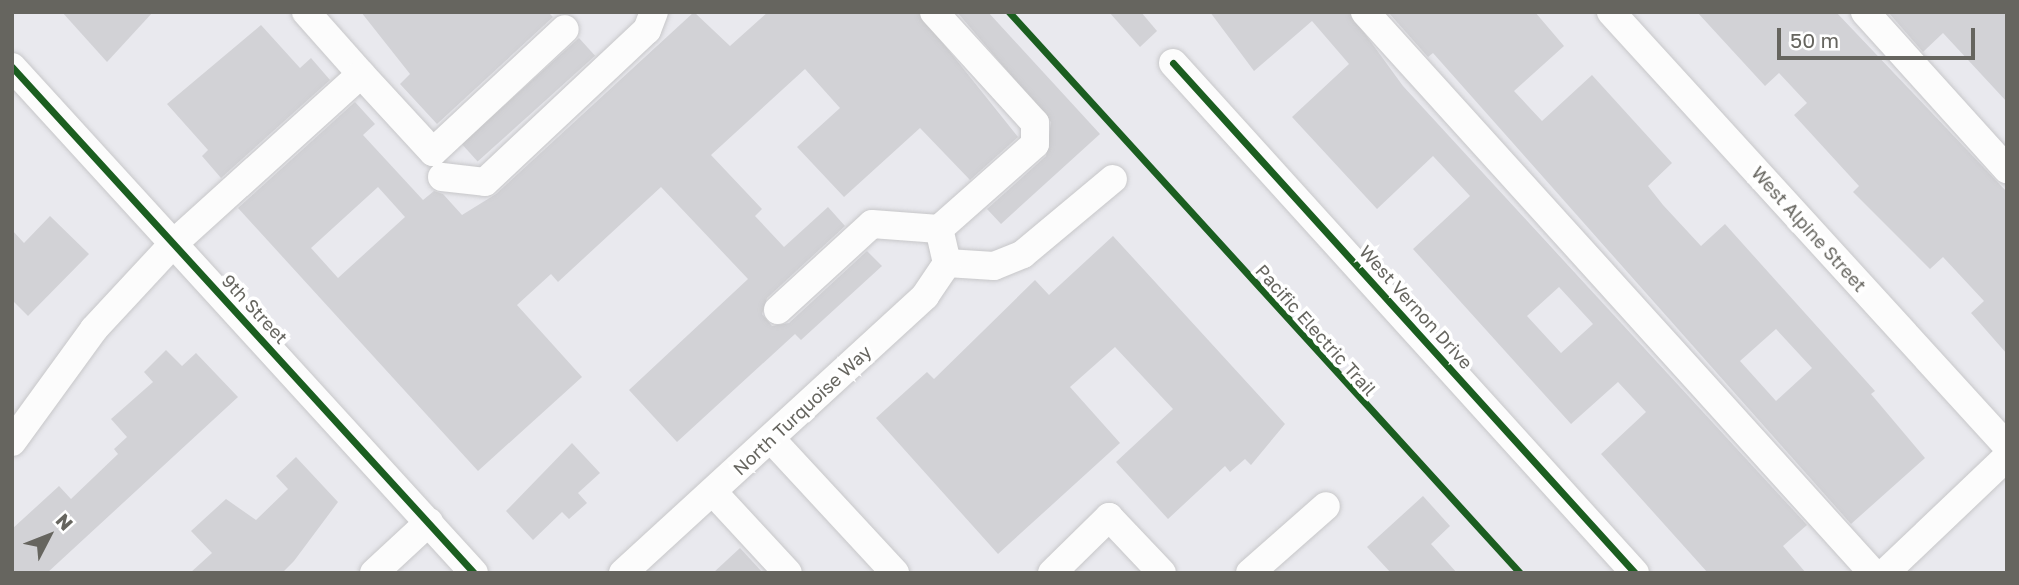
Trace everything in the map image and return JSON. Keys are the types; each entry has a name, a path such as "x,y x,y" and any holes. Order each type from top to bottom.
{"street":[{"path":"306,12 433,152 565,29"},
{"path":"778,310 872,224 939,229 1035,144 1035,123 934,12"},
{"path":"1365,12 1873,573"},
{"name":"West Alpine Street","path":"1611,12 2007,446"},
{"path":"1865,12 2007,169"},
{"path":"442,177 485,182 644,18"},
{"name":"West Vernon Drive","path":"1173,62 1635,573"},
{"name":"9th Street","path":"12,67 474,573"},
{"path":"12,442 94,329 173,244 361,74"},
{"path":"939,229 947,263 994,266 1023,254 1113,179"},
{"name":"North Turquoise Way","path":"623,573 772,440 925,296 947,263"},
{"path":"772,440 895,573"},
{"path":"1885,573 2007,457"},
{"path":"713,492 788,573"},
{"path":"1250,573 1326,506"},
{"path":"1052,573 1109,517 1162,573"},
{"path":"374,573 429,522"}],"building":[{"path":"62,12 153,12 107,62"},
{"path":"361,12 548,12 553,17 437,124 400,84 410,74"},
{"path":"694,12 730,46 768,12 918,12 1018,137 970,180 920,128 844,197 797,147 840,108 805,69 711,155 762,209 755,216 784,247 828,207 845,226 767,298 762,314 772,326 789,323 867,251 882,266 801,340 795,334 677,442 629,390 748,279 661,187 558,282 551,274 517,305 582,377 478,471 238,208 355,102 375,124 363,135 423,200 434,191 443,194 462,215 496,194","holes":["378,187 405,217 338,278 311,248"]},
{"path":"957,12 988,12 1100,134 1001,224 987,209 1046,156 1051,122"},
{"path":"1109,12 1141,12 1157,31 1140,47"},
{"path":"1210,12 1349,12 1403,86 1807,525 1783,546 1806,573 1708,573 1601,454 1646,412 1618,382 1571,424 1413,249 1470,196 1433,156 1377,209 1292,117 1349,64 1312,21 1254,71","holes":["1559,287 1593,324 1561,353 1527,316"]},
{"path":"1388,12 1535,12 1564,46 1514,91 1542,121 1592,75 1672,163 1648,186 1663,205 1701,246 1725,224 1875,391 1871,394 1925,458 1851,524 1433,53 1428,57","holes":["1776,329 1812,368 1776,401 1740,361"]},
{"path":"1697,12 1836,12 2007,192 2007,354 1971,313 1984,301 1943,257 1930,269 1853,192 1859,186 1794,115 1807,103 1779,73 1765,86"},
{"path":"1888,12 2007,12 2007,102 1943,33 1923,52"},
{"path":"261,25 300,68 311,58 330,80 221,178 202,156 208,150 167,104"},
{"path":"579,38 595,56 478,162 462,144"},
{"path":"50,216 89,254 28,316 12,300 12,230 24,243"},
{"path":"1113,236 1285,424 1251,465 1245,459 1230,472 1225,466 1168,519 1116,462 1173,409 1115,347 1070,387 1120,443 998,554 876,418 927,372 934,379 1035,280 1049,295"},
{"path":"166,350 182,366 196,353 238,397 47,573 12,573 12,529 59,486 71,499 118,454 114,449 127,437 111,419 153,382 144,372"},
{"path":"572,443 600,473 578,493 587,503 569,519 562,512 533,540 506,511"},
{"path":"296,457 338,502 294,561 282,573 190,573 212,553 191,531 226,499 256,520 288,489 276,476"},
{"path":"1423,496 1450,526 1431,544 1457,573 1391,573 1367,547"},
{"path":"740,548 763,573 713,573"}],"cycle path":[{"name":"Pacific Electric Trail","path":"1009,12 1520,573"},
{"path":"1173,63 1635,573"},
{"path":"12,67 474,573"}]}
